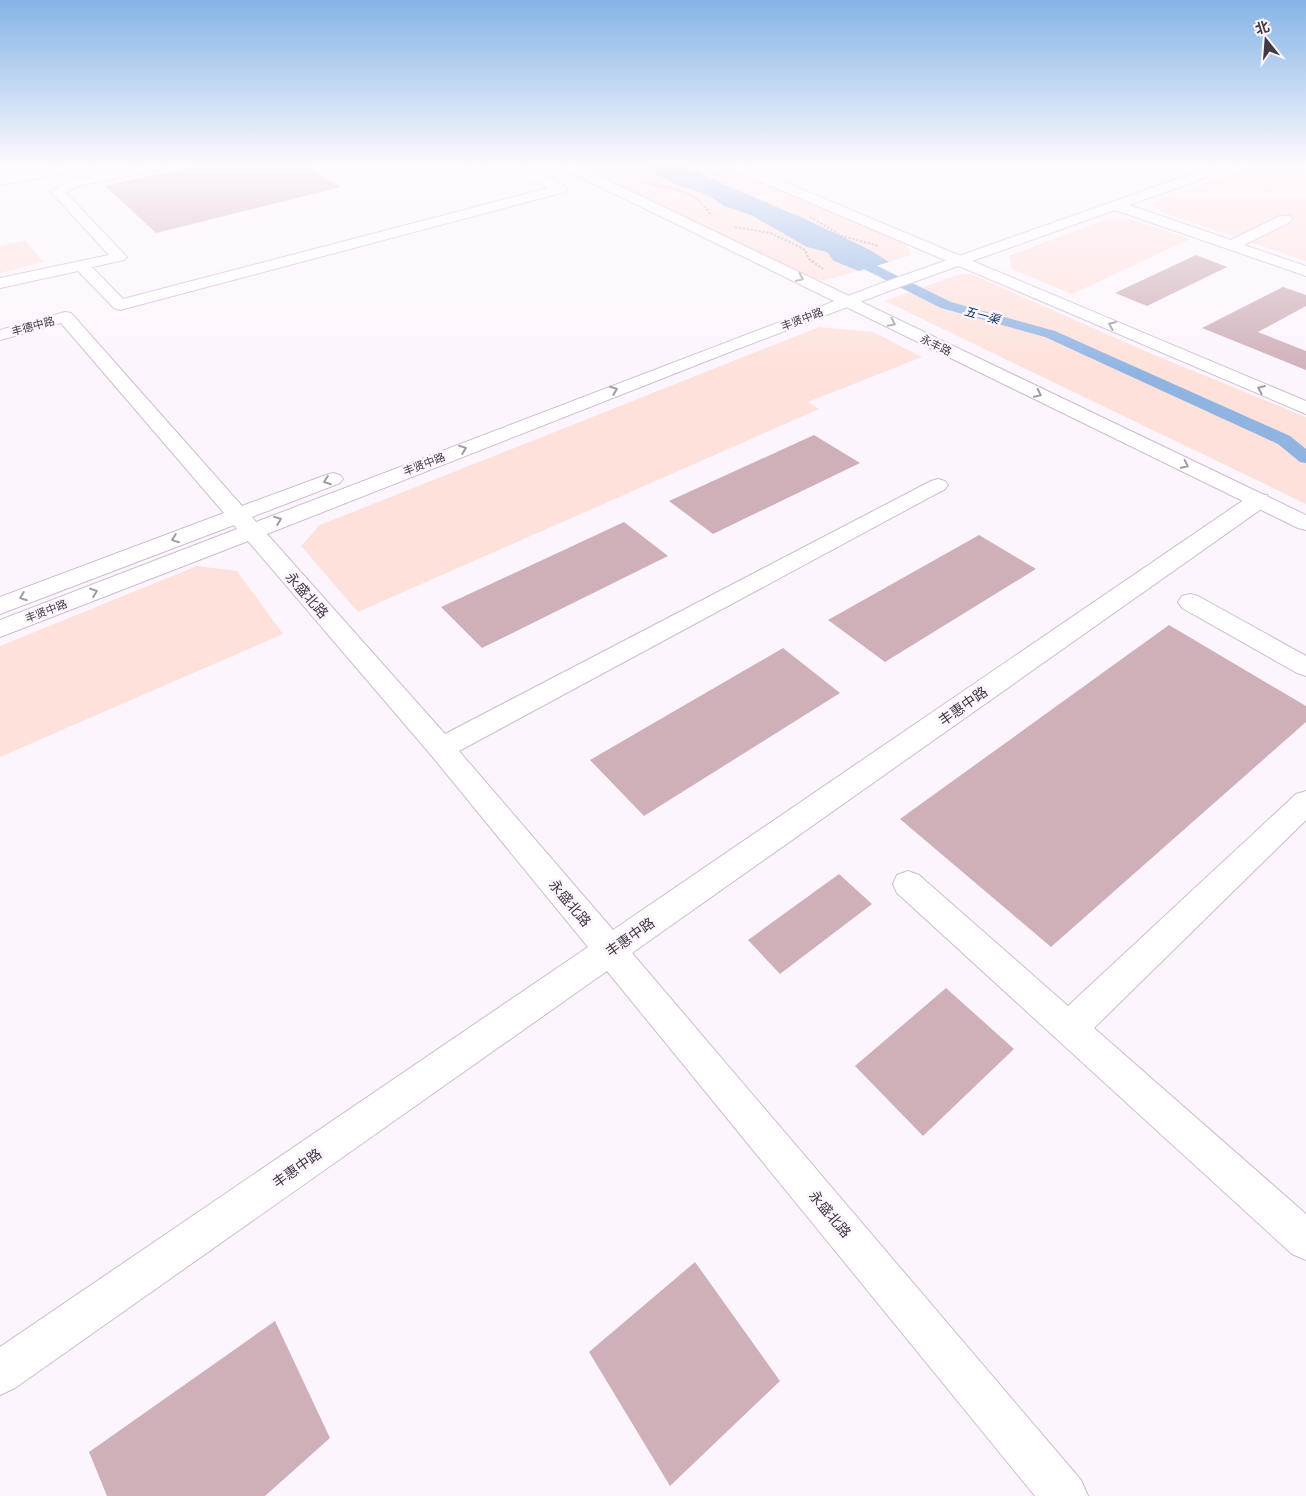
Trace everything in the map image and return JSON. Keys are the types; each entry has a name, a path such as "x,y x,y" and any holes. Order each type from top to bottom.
{"street":[{"path":"0,282 119,257 98,235"},
{"path":"81,265 120,305 386,235"},
{"name":"永丰路","path":"711,235 1306,523"},
{"path":"902,235 1306,408"},
{"path":"840,298 1011,235"},
{"path":"954,257 1023,235"},
{"path":"1202,235 1306,271"},
{"path":"1232,245 1253,235"},
{"path":"0,291 38,281 56,271"},
{"name":"丰贤中路","path":"376,463 840,298"},
{"name":"丰贤中路","path":"0,606 244,523 840,298"},
{"name":"永盛北路","path":"65,318 441,748 1065,1496"},
{"name":"丰德中路","path":"0,335 65,318"},
{"name":"丰贤中路","path":"0,629 244,523 348,473"},
{"path":"441,748 938,485"},
{"name":"丰惠中路","path":"0,1373 1259,500"},
{"path":"1190,602 1306,667"},
{"path":"1069,1028 1306,802"},
{"path":"908,884 1306,1240"}],"path":[{"path":"774,235 805,250 809,259 828,274"}],"shaded area":[{"path":"722,235 884,235 906,244 911,255 823,281 796,271"},
{"path":"1065,235 1177,235 1190,239 1072,294 1012,269 1009,256"},
{"path":"1229,235 1306,235 1306,261"},
{"path":"25,240 43,262 0,273 0,246"},
{"path":"960,274 971,274 1152,354 1306,417 1306,504 885,301"},
{"path":"819,327 873,332 922,357 808,402 819,409 358,612 301,546 320,525"},
{"path":"197,566 237,571 283,634 0,757 0,646"}],"water":[{"path":"786,235 838,235 870,250 889,262 859,271 834,261 827,252 807,247"}],"building":[{"path":"1196,255 1227,267 1147,306 1115,293"},
{"path":"1283,287 1306,295 1306,306 1258,332 1306,351 1306,370 1202,328"},
{"path":"814,435 860,463 713,534 669,501"},
{"path":"624,522 668,556 482,648 441,607"},
{"path":"979,535 1036,569 885,662 828,620"},
{"path":"1169,625 1306,706 1306,722 1051,947 900,819"},
{"path":"783,648 840,693 644,816 590,760"},
{"path":"839,874 872,904 780,974 748,940"},
{"path":"946,988 1014,1049 923,1136 855,1066"},
{"path":"695,1262 780,1381 670,1486 589,1352"},
{"path":"275,1321 330,1438 265,1496 107,1496 89,1452"}],"waterway":[{"name":"五一渠","path":"855,259 946,305 1050,334 1284,440 1306,458"}]}
